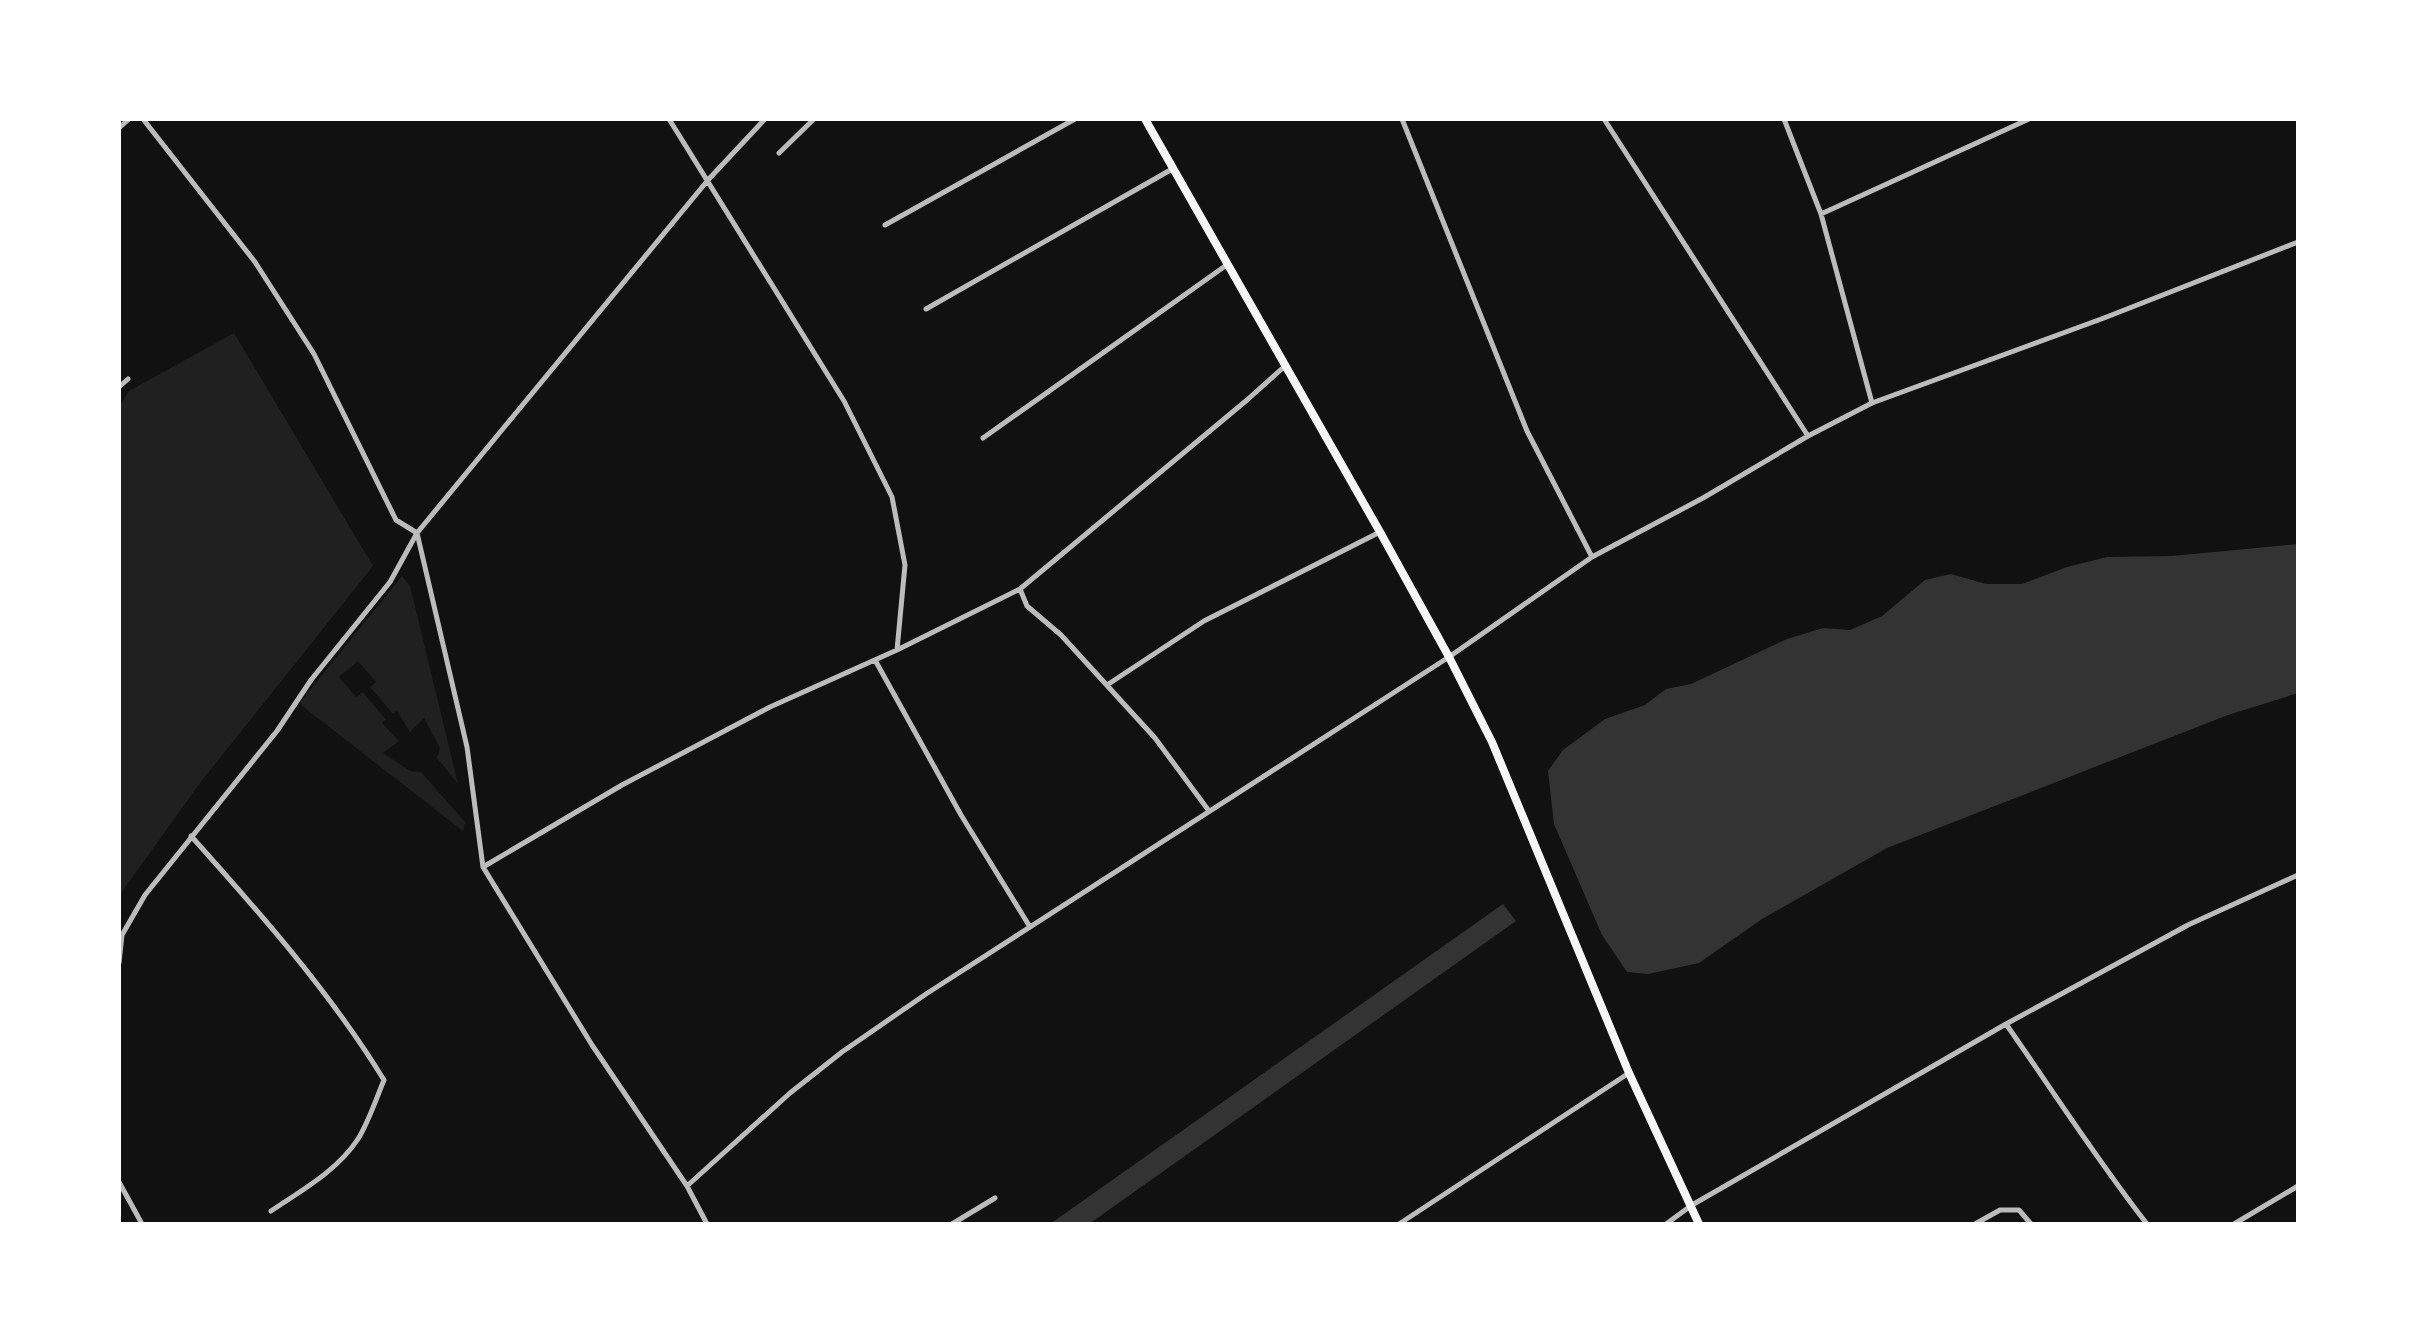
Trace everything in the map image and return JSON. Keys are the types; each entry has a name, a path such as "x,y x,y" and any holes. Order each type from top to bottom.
{"main road":[{"path":"1145,119 1380,532 1492,742 1629,1073 1699,1224"}],"street":[{"path":"119,128 129,119"},
{"path":"143,119 255,262 314,354 396,520 417,533 467,747 482,867 592,1045 687,1186 707,1224"},
{"path":"669,119 845,401 892,497 905,565 897,650"},
{"path":"119,963 122,935 145,895 277,731 312,680 390,582 417,533 708,180 765,119"},
{"path":"799,119 807,125"},
{"path":"779,153 814,119"},
{"path":"885,225 1075,119"},
{"path":"1402,119 1527,431 1592,557"},
{"path":"1604,119 1808,436"},
{"path":"1784,119 1821,214 1872,403"},
{"path":"1821,214 2029,119"},
{"path":"926,309 1174,168"},
{"path":"687,1186 790,1093 842,1052 1030,927 1449,657 1592,557 1872,403 2104,318 2298,242"},
{"path":"983,438 1228,264"},
{"path":"482,867 622,785 770,707 897,650 1020,589 1285,366"},
{"path":"119,387 128,379"},
{"path":"1107,685 1205,621 1380,532"},
{"path":"1020,589 1027,606 1061,635 1155,738 1209,811"},
{"path":"875,660 961,815 1030,927"},
{"path":"191,836 260,914 342,1017 384,1080 359,1137 346,1155 319,1179 271,1211"},
{"path":"1666,1224 1692,1205 2006,1024 2188,925 2298,874"},
{"path":"2006,1024 2107,1172 2147,1224"},
{"path":"1399,1224 1629,1073"},
{"path":"119,1182 142,1224"},
{"path":"2234,1224 2298,1186"},
{"path":"952,1224 995,1198"},
{"path":"1975,1224 2000,1210 2019,1210 2031,1224"}],"shaded area":[{"path":"234,333 373,566 200,783 119,896 119,407 129,391"},
{"path":"2298,544 2298,693 2228,715 1887,848 1762,919 1699,963 1648,974 1627,972 1602,935 1554,824 1548,771 1563,750 1605,719 1645,705 1666,689 1691,684 1787,639 1823,628 1850,630 1882,616 1925,580 1951,574 1986,584 2022,584 2067,567 2107,557 2172,556"},
{"path":"402,576 410,586 458,784 437,758 440,748 424,718 410,732 397,711 393,714 370,687 376,682 358,661 339,677 356,697 363,692 386,720 382,723 399,741 383,753 410,771 421,772 465,822 463,831 301,705 301,701"},
{"path":"1503,904 1516,921 1089,1224 1050,1224"}]}
